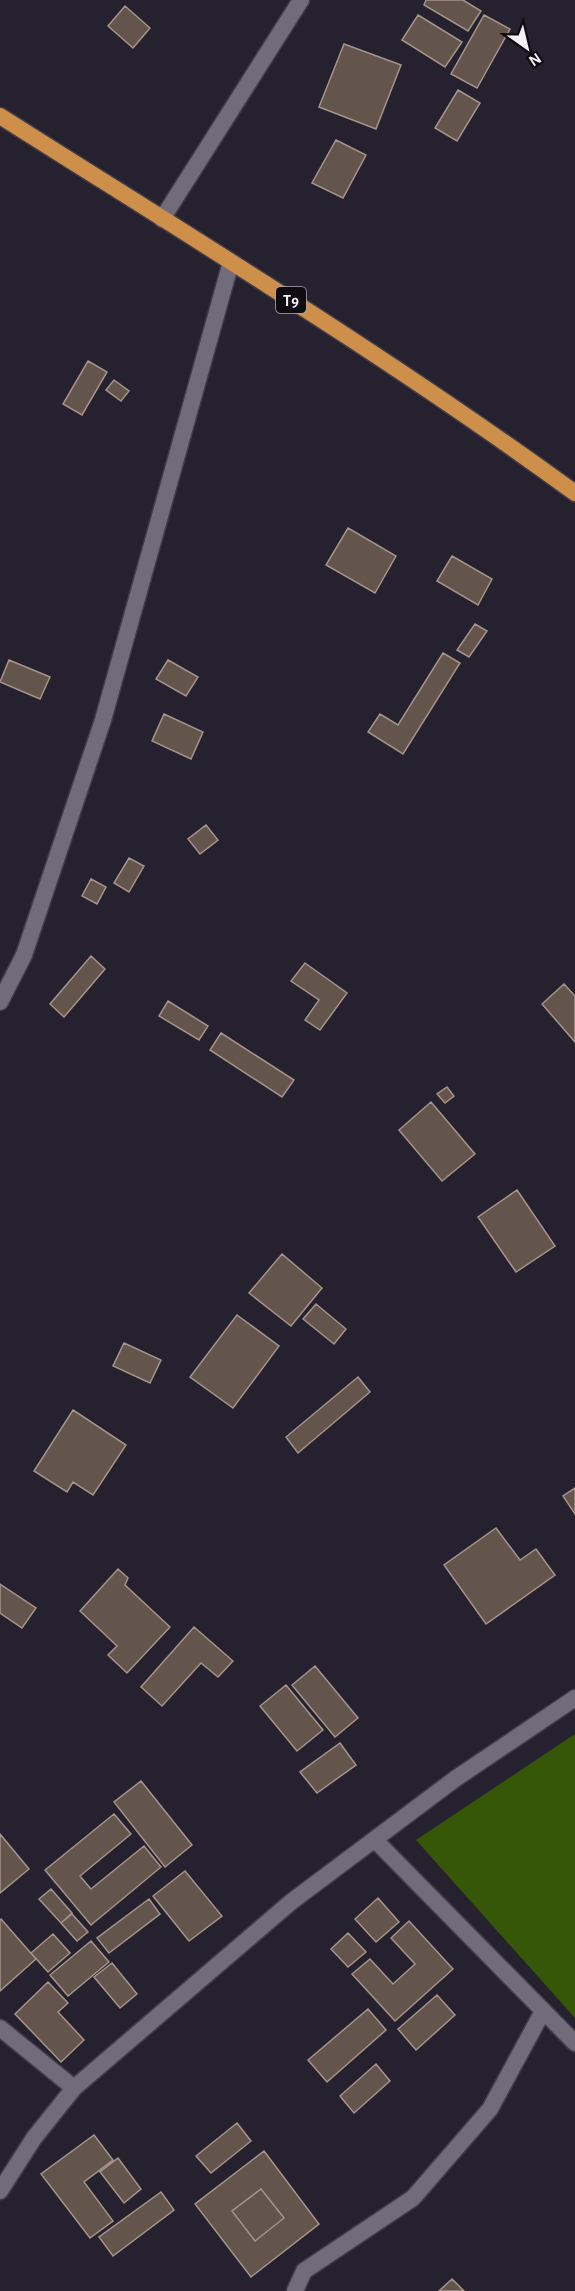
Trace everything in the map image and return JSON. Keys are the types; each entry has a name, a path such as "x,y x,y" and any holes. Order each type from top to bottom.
{"highway":[{"name":"T9","path":"0,116 231,262 490,432 575,494"}],"street":[{"path":"162,219 301,0"},
{"path":"0,1002 24,955 103,720 231,262"},
{"path":"0,2191 34,2138 74,2088 291,1902 455,1779 575,1698"},
{"path":"375,1840 575,2043"},
{"path":"296,2291 304,2271 413,2198 490,2109 543,2011"},
{"path":"0,2028 74,2088"}],"green space":[{"path":"575,1734 575,2018 416,1840"}],"building":[{"path":"426,0 463,0 481,11 468,31 424,5"},
{"path":"125,6 150,28 133,48 108,26"},
{"path":"418,15 462,42 445,67 402,40"},
{"path":"484,15 510,29 477,88 451,74"},
{"path":"344,44 401,65 376,129 319,107"},
{"path":"458,90 480,103 457,141 435,128"},
{"path":"336,140 366,155 343,198 312,183"},
{"path":"88,361 107,372 82,415 63,404"},
{"path":"114,380 129,391 121,401 106,390"},
{"path":"348,528 396,556 375,593 326,565"},
{"path":"452,556 492,579 478,605 437,581"},
{"path":"475,624 487,631 469,657 457,650"},
{"path":"443,653 460,663 403,754 368,732 380,714 398,725"},
{"path":"9,660 50,677 40,699 0,682"},
{"path":"168,660 198,677 186,696 156,679"},
{"path":"164,714 203,732 191,759 152,741"},
{"path":"206,825 218,840 200,854 188,839"},
{"path":"129,858 144,866 129,892 114,883"},
{"path":"91,879 106,887 97,904 82,896"},
{"path":"91,956 105,969 64,1017 50,1004"},
{"path":"305,963 347,993 320,1030 305,1020 319,1000 291,981"},
{"path":"564,984 575,996 575,1042 542,1004"},
{"path":"168,1001 208,1026 199,1040 159,1016"},
{"path":"221,1033 294,1080 282,1097 210,1050"},
{"path":"447,1087 454,1096 445,1103 437,1094"},
{"path":"431,1102 475,1154 442,1181 399,1130"},
{"path":"517,1190 555,1246 516,1272 478,1217"},
{"path":"282,1254 322,1288 291,1326 249,1293"},
{"path":"316,1304 346,1329 334,1344 303,1319"},
{"path":"237,1315 279,1346 233,1408 190,1377"},
{"path":"124,1343 161,1360 150,1383 113,1366"},
{"path":"358,1377 370,1392 298,1453 286,1437"},
{"path":"73,1410 126,1445 93,1495 73,1482 67,1492 34,1471"},
{"path":"575,1488 575,1514 563,1496"},
{"path":"496,1528 520,1560 536,1549 555,1575 486,1624 444,1565"},
{"path":"118,1569 128,1578 125,1585 170,1627 127,1673 108,1655 117,1646 80,1611"},
{"path":"0,1584 36,1608 22,1628 0,1613"},
{"path":"194,1627 233,1661 218,1677 201,1663 162,1706 141,1687"},
{"path":"315,1666 358,1718 335,1737 292,1685"},
{"path":"286,1685 323,1730 297,1751 260,1706"},
{"path":"340,1743 356,1765 317,1793 300,1772"},
{"path":"141,1781 192,1845 165,1867 114,1802"},
{"path":"114,1814 131,1834 80,1876 91,1889 144,1846 161,1867 91,1925 45,1870"},
{"path":"0,1834 29,1869 0,1893"},
{"path":"185,1871 222,1916 189,1941 153,1896"},
{"path":"51,1889 72,1913 61,1923 39,1899"},
{"path":"378,1898 399,1922 376,1942 355,1919"},
{"path":"149,1899 160,1914 109,1953 97,1938"},
{"path":"72,1914 88,1932 77,1941 61,1923"},
{"path":"0,1920 36,1959 0,1991"},
{"path":"409,1921 453,1969 395,2021 352,1974 370,1959 393,1984 415,1964 391,1938"},
{"path":"348,1933 366,1952 348,1967 331,1949"},
{"path":"53,1934 70,1953 48,1972 31,1953"},
{"path":"91,1941 109,1962 68,1996 50,1975"},
{"path":"112,1963 137,1994 120,2008 94,1977"},
{"path":"48,1982 68,2003 58,2012 84,2040 61,2062 15,2014"},
{"path":"437,1995 455,2015 416,2050 398,2029"},
{"path":"368,2009 386,2030 327,2082 308,2060"},
{"path":"376,2064 390,2081 354,2113 340,2096"},
{"path":"237,2123 251,2141 211,2173 196,2156"},
{"path":"94,2135 113,2160 84,2182 113,2221 90,2238 41,2174"},
{"path":"264,2151 319,2224 251,2277 195,2204","holes":["261,2189 284,2218 255,2241 232,2211"]},
{"path":"118,2158 141,2189 124,2203 100,2172"},
{"path":"261,2189 284,2218 255,2241 232,2211"},
{"path":"161,2192 174,2210 113,2256 99,2237"},
{"path":"452,2279 464,2291 439,2291"}]}
